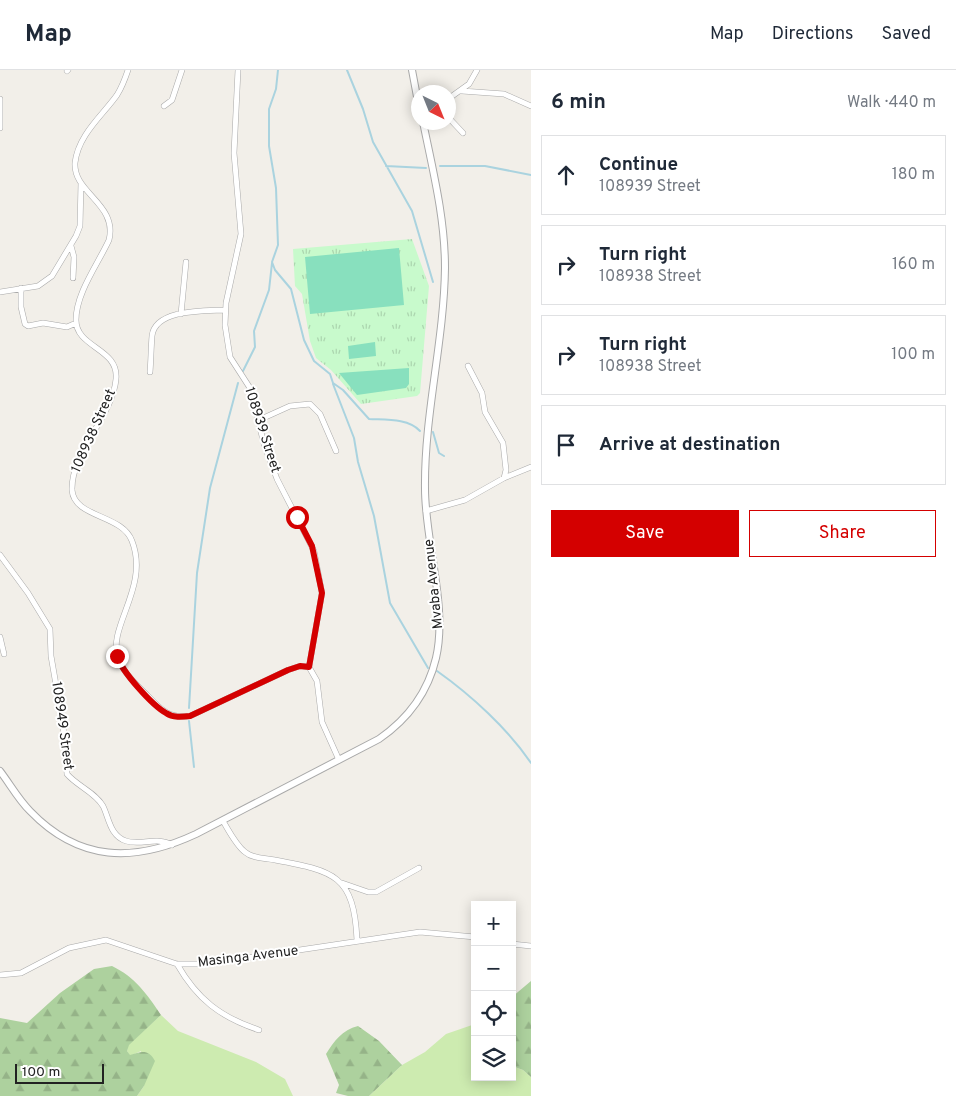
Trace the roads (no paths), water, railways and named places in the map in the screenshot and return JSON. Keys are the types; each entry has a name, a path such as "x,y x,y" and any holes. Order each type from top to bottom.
{"street":[{"path":"0,292 38,286 47,281 59,267 80,226 83,188 75,165 77,153 87,133 116,96 125,70"},
{"path":"164,106 172,100 182,70"},
{"name":"108939 Street","path":"238,70 234,153 241,234 224,310 230,357 250,388 264,444 277,479 312,546 321,584 321,603 309,667"},
{"path":"412,70 415,85"},
{"path":"456,94 473,79 477,70"},
{"path":"462,91 504,94 518,102 531,106"},
{"path":"0,98 0,128"},
{"path":"456,126 463,133"},
{"name":"Mvaba Avenue","path":"0,771 28,810 54,832 75,844 117,854 148,852 172,845 223,821 379,739 397,726 422,695 430,676 439,644 439,619 426,511 425,458 444,284 445,254 440,206 425,130"},
{"path":"21,288 21,307 25,324 28,326 43,322 67,327 76,323 81,298 109,240 111,231 107,214 80,181"},
{"path":"70,246 74,257 73,278"},
{"path":"181,314 186,262"},
{"path":"150,372 154,330 164,318 181,314 224,310"},
{"name":"108938 Street","path":"76,323 84,338 108,356 116,370 115,385 77,468 72,491 77,503 93,514 118,524 130,535 133,543 137,570 132,596 116,643 120,664 165,713 177,717 190,716 288,670 300,666 309,667"},
{"path":"468,366 482,392 485,412 503,443 506,470 504,478"},
{"path":"259,420 290,406 310,404 320,414 336,451"},
{"path":"426,511 465,500 504,478 531,467"},
{"name":"108949 Street","path":"0,555 28,592 50,629 51,656 63,725 67,773 101,802 112,828 121,838 132,842 163,841 172,845"},
{"path":"0,637 4,654"},
{"path":"309,667 317,681 322,722 339,760"},
{"path":"223,821 240,846 250,855 323,871 342,883 368,892 376,892 419,868"},
{"path":"342,883 352,900 357,940"},
{"name":"Masinga Avenue","path":"0,975 22,974 69,948 106,940 177,964 237,961 357,940 420,932 471,938"},
{"path":"516,944 531,946"},
{"path":"177,964 197,995 208,1005 241,1023 259,1030"}],"waterway":[{"path":"278,70 276,89 269,109 269,146 276,188 278,245 272,262 275,270 291,289 304,340 314,361 330,374 333,383 343,390 369,419 403,422 420,431"},
{"path":"347,70 363,109 373,142 412,211 433,282"},
{"path":"386,166 426,168"},
{"path":"440,166 485,166 531,175"},
{"path":"243,371 255,347 254,331 269,290 272,263"},
{"path":"189,708 197,573 210,488 238,383"},
{"path":"333,384 354,438 358,462 374,516 390,603 428,668"},
{"path":"433,432 439,453 444,456"},
{"path":"437,671 488,713 522,750 531,763"},
{"path":"189,721 194,767"}]}
